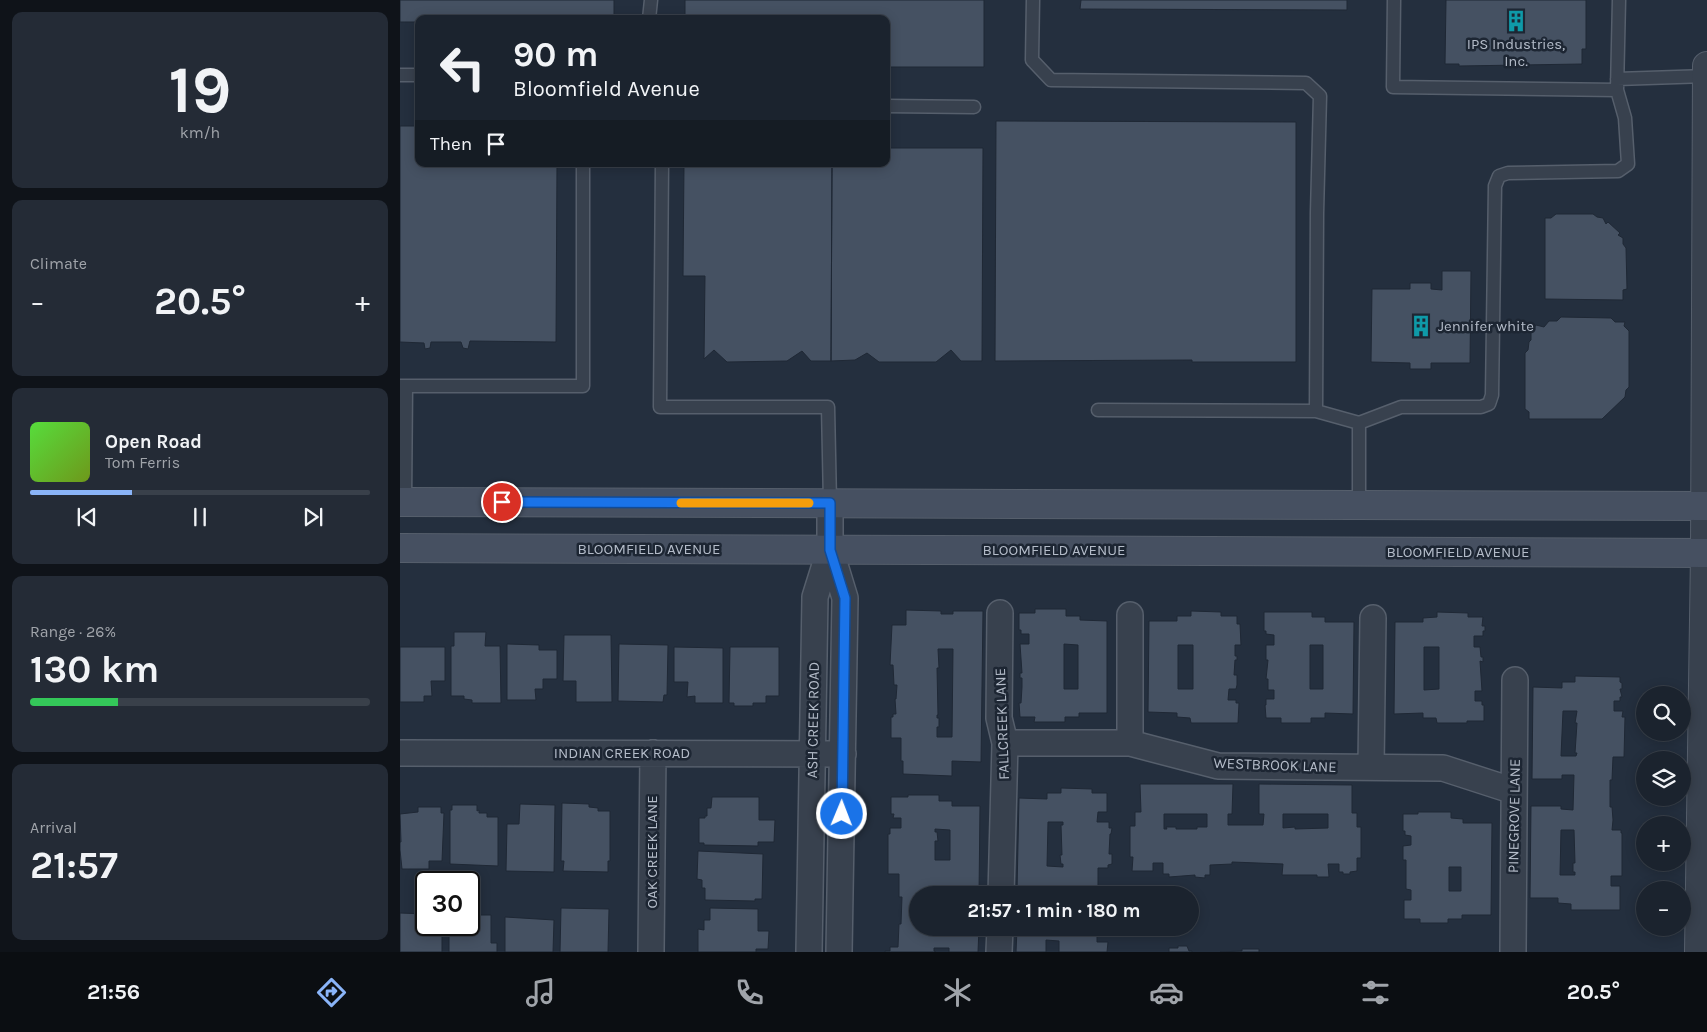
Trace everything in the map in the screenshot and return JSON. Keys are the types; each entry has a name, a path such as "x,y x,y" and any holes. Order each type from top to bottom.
{"main road":[{"path":"402,502 1706,506"},
{"name":"BLOOMFIELD AVENUE","path":"400,548 1706,553"}],"street":[{"path":"1699,952 1706,553 1707,66"},
{"name":"ASH CREEK ROAD","path":"830,503 830,550 845,598 840,952"},
{"name":"ASH CREEK ROAD","path":"810,952 815,597 830,550"},
{"name":"FALLCREEK LANE","path":"1000,612 999,718 1005,743 1001,886"},
{"path":"1130,615 1130,743"},
{"path":"1371,767 1373,618"},
{"name":"PINEGROVE LANE","path":"1513,952 1515,680"},
{"name":"WESTBROOK LANE","path":"1005,743 1130,743 1218,766 1443,768 1514,791"},
{"name":"INDIAN CREEK ROAD","path":"400,753 843,754"},
{"name":"OAK CREEK LANE","path":"651,952 653,753"},
{"path":"999,952 1000,936"}],"lane":[{"path":"649,15 651,0"},
{"path":"1033,0 1032,60 1051,80 1306,83 1320,96 1317,214 1316,411"},
{"path":"1394,0 1393,88 1617,84 1707,76"},
{"path":"1098,410 1316,411 1359,423 1401,408 1481,407 1489,404 1492,395 1495,186 1499,176 1508,173 1618,171 1628,164 1625,118 1617,84 1619,0"},
{"path":"400,75 415,75"},
{"path":"890,106 974,107"},
{"path":"402,502 403,386 583,386 583,167"},
{"path":"662,167 660,407 828,407 830,503"},
{"path":"1359,423 1359,505"}],"building":[{"path":"400,0 614,0 614,15 415,15 415,22 400,22"},
{"path":"685,0 984,0 984,67 890,67 890,15 685,15"},
{"path":"1081,0 1347,0 1347,10 1080,9"},
{"name":"IPS Industries, Inc.","path":"1446,0 1586,0 1586,49 1582,49 1582,64 1459,66 1459,64 1445,64"},
{"path":"996,121 1296,122 1296,362 1192,362 1192,360 995,361"},
{"path":"400,126 415,126 415,167 557,167 556,342 470,341 468,349 463,348 461,342 431,342 430,348 425,349 424,343 400,342"},
{"path":"890,148 983,148 982,361 961,361 951,350 936,362 879,362 867,353 855,360 831,361 832,167 890,167"},
{"path":"684,167 832,167 831,361 811,361 802,351 787,361 727,362 714,350 704,359 705,276 683,276"},
{"path":"1556,214 1593,214 1603,218 1606,224 1608,222 1620,233 1618,235 1623,238 1623,244 1626,248 1627,289 1623,290 1623,300 1545,299 1545,218 1551,218"},
{"name":"Jennifer white","path":"1442,271 1471,271 1470,363 1431,363 1431,369 1410,369 1410,363 1371,362 1372,289 1410,289 1410,283 1431,283 1431,289 1442,290"},
{"path":"1561,317 1611,318 1615,322 1625,322 1624,326 1629,331 1629,387 1626,390 1625,397 1602,419 1529,419 1529,412 1525,409 1525,353 1531,340 1531,331 1536,325 1544,327 1549,321 1557,321"},
{"path":"1035,609 1066,609 1066,616 1080,616 1080,620 1107,621 1107,713 1079,713 1079,717 1065,717 1065,722 1034,722 1035,717 1020,717 1019,703 1021,703 1022,678 1020,678 1020,673 1022,673 1020,644 1029,644 1029,634 1021,634 1021,630 1019,630 1019,613 1035,613","holes":["1064,644 1078,645 1078,689 1064,689"]},
{"path":"906,610 941,611 941,614 953,614 953,611 983,611 981,762 952,761 952,776 903,774 901,738 891,738 891,717 893,717 893,714 896,714 895,699 897,685 894,685 893,665 890,665 892,625 906,625","holes":["938,649 953,649 952,737 937,737 937,727 939,727 939,718 937,718"]},
{"path":"1191,611 1221,612 1221,616 1237,616 1237,624 1240,624 1241,645 1235,645 1237,660 1235,660 1234,675 1237,675 1237,685 1236,689 1229,689 1228,700 1236,700 1236,703 1239,703 1238,723 1191,723 1190,718 1177,717 1177,713 1148,712 1149,621 1177,621 1177,616 1191,616","holes":["1178,645 1193,645 1193,689 1178,689"]},
{"path":"1264,612 1312,612 1312,617 1325,617 1325,622 1354,622 1353,714 1325,713 1325,718 1311,718 1311,723 1281,723 1281,718 1266,718 1266,699 1274,699 1274,690 1268,690 1268,679 1266,679 1268,660 1266,660 1266,645 1274,645 1274,635 1266,634 1266,631 1264,631","holes":["1310,645 1323,645 1323,689 1310,689"]},
{"path":"1437,612 1468,613 1468,617 1483,617 1482,626 1485,626 1485,631 1483,631 1483,636 1474,636 1474,647 1480,647 1481,657 1483,657 1483,662 1480,661 1482,691 1475,691 1475,701 1482,701 1482,705 1484,705 1484,721 1437,723 1436,718 1423,718 1423,713 1394,714 1395,622 1423,622 1423,618 1437,617","holes":["1424,647 1439,647 1439,689 1424,690"]},
{"path":"454,632 486,632 485,646 500,646 501,703 472,703 472,700 464,699 464,696 451,696 451,646 454,646"},
{"path":"564,635 611,635 612,702 576,702 576,681 563,681"},
{"path":"507,644 539,645 539,650 557,650 557,679 543,679 543,689 535,689 536,700 507,700"},
{"path":"619,644 668,645 667,695 664,695 663,702 618,701"},
{"path":"400,647 445,647 445,681 431,681 432,696 424,696 424,702 400,702"},
{"path":"674,647 723,648 723,703 695,703 695,696 687,697 688,682 674,682"},
{"path":"730,647 779,647 779,696 766,696 766,703 753,703 753,706 734,706 734,703 729,703"},
{"path":"1575,676 1620,677 1620,682 1622,683 1622,689 1620,689 1622,697 1620,697 1620,701 1614,701 1614,711 1623,711 1622,717 1625,717 1624,757 1613,757 1612,780 1610,780 1612,830 1621,830 1622,833 1622,876 1611,876 1611,886 1620,886 1620,910 1571,910 1571,904 1558,903 1558,898 1530,898 1531,806 1561,806 1561,809 1573,810 1574,775 1562,775 1562,779 1532,779 1533,687 1562,688 1562,682 1575,682","holes":["1563,711 1577,711 1575,723 1577,723 1576,756 1561,756","1561,830 1574,830 1575,863 1573,863 1573,872 1575,872 1575,875 1560,875"]},
{"path":"1140,784 1233,784 1232,814 1228,814 1228,825 1263,825 1264,814 1259,814 1259,784 1352,785 1352,813 1357,813 1357,827 1361,827 1361,858 1357,858 1357,871 1350,872 1350,874 1339,872 1339,864 1328,864 1329,877 1282,875 1283,864 1232,862 1232,864 1210,865 1210,875 1205,875 1205,878 1195,877 1195,875 1169,877 1169,874 1163,874 1163,863 1153,863 1153,871 1132,871 1133,857 1130,857 1130,826 1135,826 1135,812 1141,812","holes":["1164,814 1207,814 1207,827 1197,827 1197,829 1166,827 1167,829 1164,829","1283,814 1328,814 1328,828 1283,828"]},
{"path":"1061,788 1092,789 1092,793 1107,793 1107,812 1098,812 1097,822 1109,822 1109,828 1112,828 1109,854 1112,854 1112,864 1108,865 1108,868 1098,868 1098,886 1017,886 1019,798 1047,799 1047,793 1061,793","holes":["1048,822 1063,822 1063,825 1061,825 1062,855 1060,855 1063,867 1047,866"]},
{"path":"939,795 939,801 952,801 952,806 980,806 979,886 909,886 909,936 979,936 978,952 949,952 949,948 934,948 936,952 885,952 890,951 890,947 898,947 899,924 901,924 902,897 899,897 899,874 888,874 888,834 890,834 890,828 901,828 901,818 893,818 894,814 891,814 891,797","holes":["935,829 950,830 950,860 935,860 935,841 938,841"]},
{"path":"712,797 759,797 759,820 775,820 774,842 758,842 758,846 704,845 704,843 699,843 699,818 707,816 707,808 711,808"},
{"path":"562,803 589,804 589,807 598,808 598,811 610,811 610,861 608,861 608,872 563,871 564,861 561,861"},
{"path":"520,804 555,805 554,872 506,871 507,824 519,824"},
{"path":"452,805 477,805 479,813 487,813 487,817 498,817 498,866 450,864 450,810 452,810"},
{"path":"418,807 441,807 441,813 444,813 442,861 429,861 429,869 402,869 400,814 418,812"},
{"path":"1418,812 1451,812 1451,818 1463,819 1463,823 1492,823 1491,915 1462,915 1462,919 1448,919 1448,923 1420,923 1420,919 1404,919 1404,900 1411,900 1411,890 1406,889 1406,860 1403,860 1403,846 1411,845 1411,836 1405,835 1405,831 1403,831 1403,814 1418,814","holes":["1449,867 1461,867 1461,891 1449,891"]},
{"path":"698,851 763,854 762,899 755,899 755,901 705,900 705,888 702,888 702,880 697,879"},
{"path":"561,908 609,909 608,952 560,952"},
{"path":"710,908 758,909 758,931 769,931 768,949 756,949 756,952 698,952 698,929 704,930 704,920 710,920"},
{"path":"400,913 415,914 415,936 442,936 442,952 400,952"},
{"path":"480,915 491,915 491,943 497,943 497,952 449,952 449,936 480,936"},
{"path":"505,917 554,920 553,952 505,952"},
{"path":"1017,936 1097,936 1097,942 1108,942 1107,952 1059,952 1059,941 1046,940 1046,952 1016,952"},
{"path":"1178,946 1187,946 1189,951 1192,952 1169,952 1169,948 1178,948"},
{"path":"1242,949 1259,949 1259,952 1220,952 1242,951"}],"slow traffic":[{"path":"681,503 809,503"}],"place":[{"name":"IPS Industries, Inc.","path":"1516,21"},
{"name":"Jennifer white","path":"1421,326"}],"route":[{"path":"502,502 830,503 830,550 845,598 842,814"}]}
